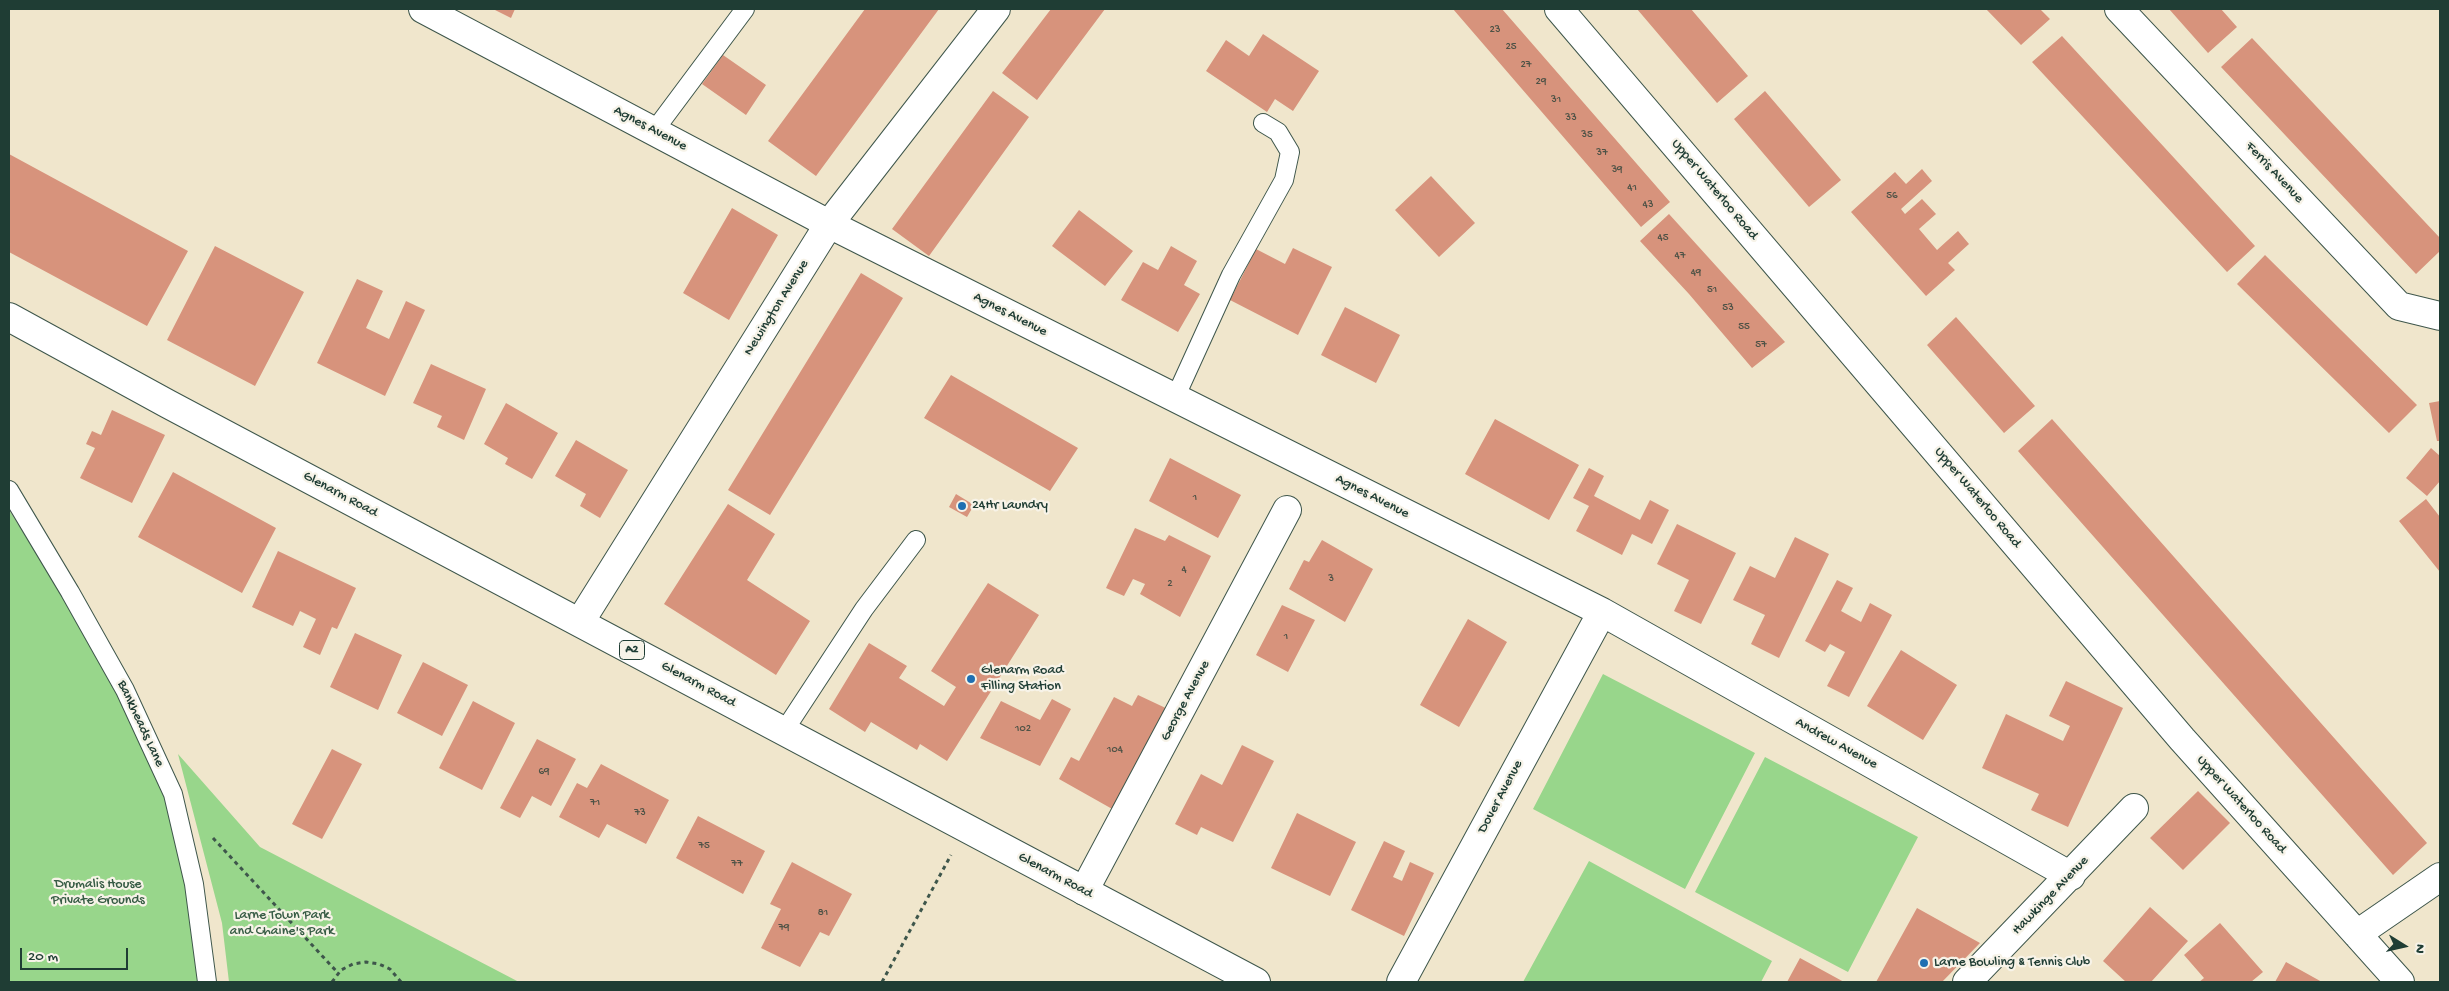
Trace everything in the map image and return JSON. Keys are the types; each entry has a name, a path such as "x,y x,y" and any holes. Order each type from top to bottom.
{"street":[{"name":"Agnes Avenue","path":"423,9 829,224 1602,612"},
{"name":"Newington Avenue","path":"580,622 829,224 996,9"},
{"name":"Upper Waterloo Road","path":"1559,9 2176,732 2400,982"},
{"name":"Ferris Avenue","path":"2119,9 2399,306 2440,316"},
{"name":"Glenarm Road","path":"9,316 168,404 1256,982"},
{"name":"George Avenue","path":"1084,891 1287,510"},
{"name":"Andrew Avenue","path":"1602,612 2071,876"},
{"name":"Dover Avenue","path":"1401,982 1602,612"},
{"name":"Hawkinge Avenue","path":"1967,982 2071,876 2134,808"},
{"path":"2357,934 2440,878"}],"lane":[{"path":"654,131 745,9"},
{"path":"1175,398 1231,275 1284,180 1290,152 1278,132 1263,123"},
{"name":"Bankheads Lane","path":"9,490 70,592 124,690 173,794 194,884 207,982"},
{"path":"784,731 864,609 916,540"}],"path":[{"path":"882,982 966,828"},
{"path":"207,831 338,973"},
{"path":"332,982 338,973 353,964 366,962 378,964 390,970 401,982"}],"green space":[{"name":"Drumalis House Private Grounds","path":"9,510 83,627 159,778 186,881 200,982 9,982"},
{"path":"1603,674 1755,753 1685,889 1533,809"},
{"name":"Larne Town Park and Chaine's Park","path":"178,754 260,847 519,982 229,982 222,923"},
{"path":"1765,757 1918,837 1848,972 1695,892"},
{"path":"1589,861 1772,961 1761,982 1523,982"}],"building":[{"path":"493,9 515,9 511,18"},
{"path":"865,9 939,9 816,176 768,141"},
{"path":"1051,9 1105,9 1037,100 1002,73"},
{"path":"1453,9 1502,9 1670,202 1641,227"},
{"path":"1637,9 1691,9 1748,76 1717,103"},
{"path":"1986,9 2040,9 2050,19 2021,45"},
{"path":"2169,9 2221,9 2237,27 2208,53"},
{"path":"1263,34 1319,71 1293,111 1275,99 1267,112 1206,71 1226,40 1249,56"},
{"path":"2062,36 2255,246 2227,272 2032,62"},
{"path":"2252,38 2440,238 2440,251 2416,274 2221,67"},
{"path":"723,55 766,85 746,115 702,84"},
{"path":"993,91 1029,117 929,256 892,229"},
{"path":"1765,91 1841,180 1809,207 1734,119"},
{"path":"9,154 188,251 147,326 9,252"},
{"path":"1922,169 1932,181 1901,209 1905,214 1922,199 1936,214 1919,229 1937,250 1958,231 1969,244 1948,263 1955,270 1926,296 1851,212 1895,172 1906,184"},
{"path":"1431,176 1475,223 1439,257 1395,210"},
{"path":"732,208 778,235 729,320 683,293"},
{"path":"1079,210 1133,251 1105,286 1052,246"},
{"path":"1669,214 1785,342 1752,368 1689,294 1640,241"},
{"path":"215,246 304,292 255,386 167,340"},
{"path":"1171,246 1197,261 1184,285 1200,294 1178,332 1121,300 1143,262 1158,270"},
{"path":"1293,248 1332,267 1298,335 1230,300 1256,249 1285,264"},
{"path":"2265,255 2417,405 2389,433 2237,284"},
{"path":"861,273 903,298 770,515 728,490"},
{"path":"357,279 383,291 366,328 389,339 406,301 425,310 385,396 317,363"},
{"path":"1345,307 1400,335 1376,383 1321,355"},
{"path":"1956,317 2035,406 2004,433 1927,345"},
{"path":"431,364 486,389 464,440 437,427 442,416 413,403"},
{"path":"951,375 1078,448 1050,491 924,418"},
{"path":"2440,401 2440,441 2437,441 2429,403"},
{"path":"506,403 558,433 532,479 505,464 508,458 484,444"},
{"path":"112,410 165,435 132,503 80,478 95,448 86,444 92,431 101,435"},
{"path":"1495,419 1579,465 1549,520 1465,474"},
{"path":"2052,419 2427,843 2393,875 2018,451"},
{"path":"576,440 628,470 600,518 580,506 586,494 555,476"},
{"path":"2431,448 2440,456 2440,481 2427,496 2406,478"},
{"path":"1170,458 1241,495 1218,538 1149,501"},
{"path":"1589,468 1604,476 1594,496 1640,520 1650,500 1669,510 1652,544 1632,534 1622,555 1576,531 1589,506 1573,498"},
{"path":"173,472 276,528 242,593 138,537"},
{"name":"24Hr Laundry","path":"956,494 974,505 967,517 949,507"},
{"path":"2426,499 2440,517 2440,572 2399,521"},
{"path":"728,504 775,534 747,580 810,621 776,675 664,604"},
{"path":"1677,524 1736,553 1701,624 1674,611 1689,580 1657,564"},
{"path":"1135,528 1165,541 1169,535 1211,556 1180,617 1140,594 1145,584 1133,579 1124,596 1106,588"},
{"path":"1795,537 1829,554 1779,658 1751,644 1765,615 1733,600 1750,566 1775,578"},
{"path":"1322,540 1373,569 1345,622 1289,589 1304,560 1309,562"},
{"path":"278,551 356,588 337,629 332,627 320,655 303,647 316,619 300,611 293,626 252,607"},
{"path":"1837,580 1853,588 1841,611 1861,622 1870,603 1892,615 1849,697 1827,686 1845,652 1830,644 1825,652 1805,641"},
{"path":"988,583 1039,615 947,761 920,744 917,750 871,722 865,732 829,709 869,643 907,666 899,678 944,706 956,687 931,671"},
{"path":"1282,605 1315,620 1288,672 1256,655"},
{"path":"1468,619 1507,642 1459,727 1420,705"},
{"path":"355,633 402,655 378,710 330,687"},
{"path":"1901,650 1957,685 1923,740 1867,706"},
{"path":"423,662 468,685 442,736 397,713"},
{"path":"2066,681 2123,708 2068,827 2031,810 2039,794 1982,768 2006,714 2063,741 2070,726 2049,716"},
{"path":"1138,695 1172,711 1114,810 1059,779 1071,757 1079,761 1114,697 1132,706"},
{"path":"1052,699 1071,709 1040,766 980,738 1001,701 1040,720"},
{"path":"473,701 515,723 482,790 439,768"},
{"path":"537,739 576,759 551,806 532,796 520,818 500,808"},
{"path":"1242,745 1274,761 1233,842 1201,827 1197,835 1175,824 1201,774 1222,785"},
{"path":"332,749 362,764 322,839 292,824"},
{"path":"601,764 669,800 646,844 607,824 599,838 559,817 577,783 587,788"},
{"path":"2198,791 2230,823 2183,870 2150,838"},
{"path":"1297,813 1356,842 1330,896 1271,868"},
{"path":"698,816 765,851 743,894 676,858"},
{"path":"1384,841 1405,851 1393,877 1402,881 1410,862 1434,873 1404,936 1351,910"},
{"path":"792,862 852,894 829,936 820,932 800,967 761,948 781,909 770,904"},
{"path":"2150,907 2188,941 2151,982 2126,982 2103,961"},
{"name":"Larne Bowling & Tennis Club","path":"1917,908 1980,943 1942,982 1876,982"},
{"path":"2220,923 2263,972 2251,982 2199,982 2204,978 2184,955"},
{"path":"1800,958 1844,982 1787,982"},
{"path":"2286,962 2322,982 2275,982"}],"place":[{"name":"24Hr Laundry","path":"962,506"},
{"name":"Glenarm Road Filling Station","path":"971,679"},
{"name":"Larne Bowling & Tennis Club","path":"1924,963"}]}
